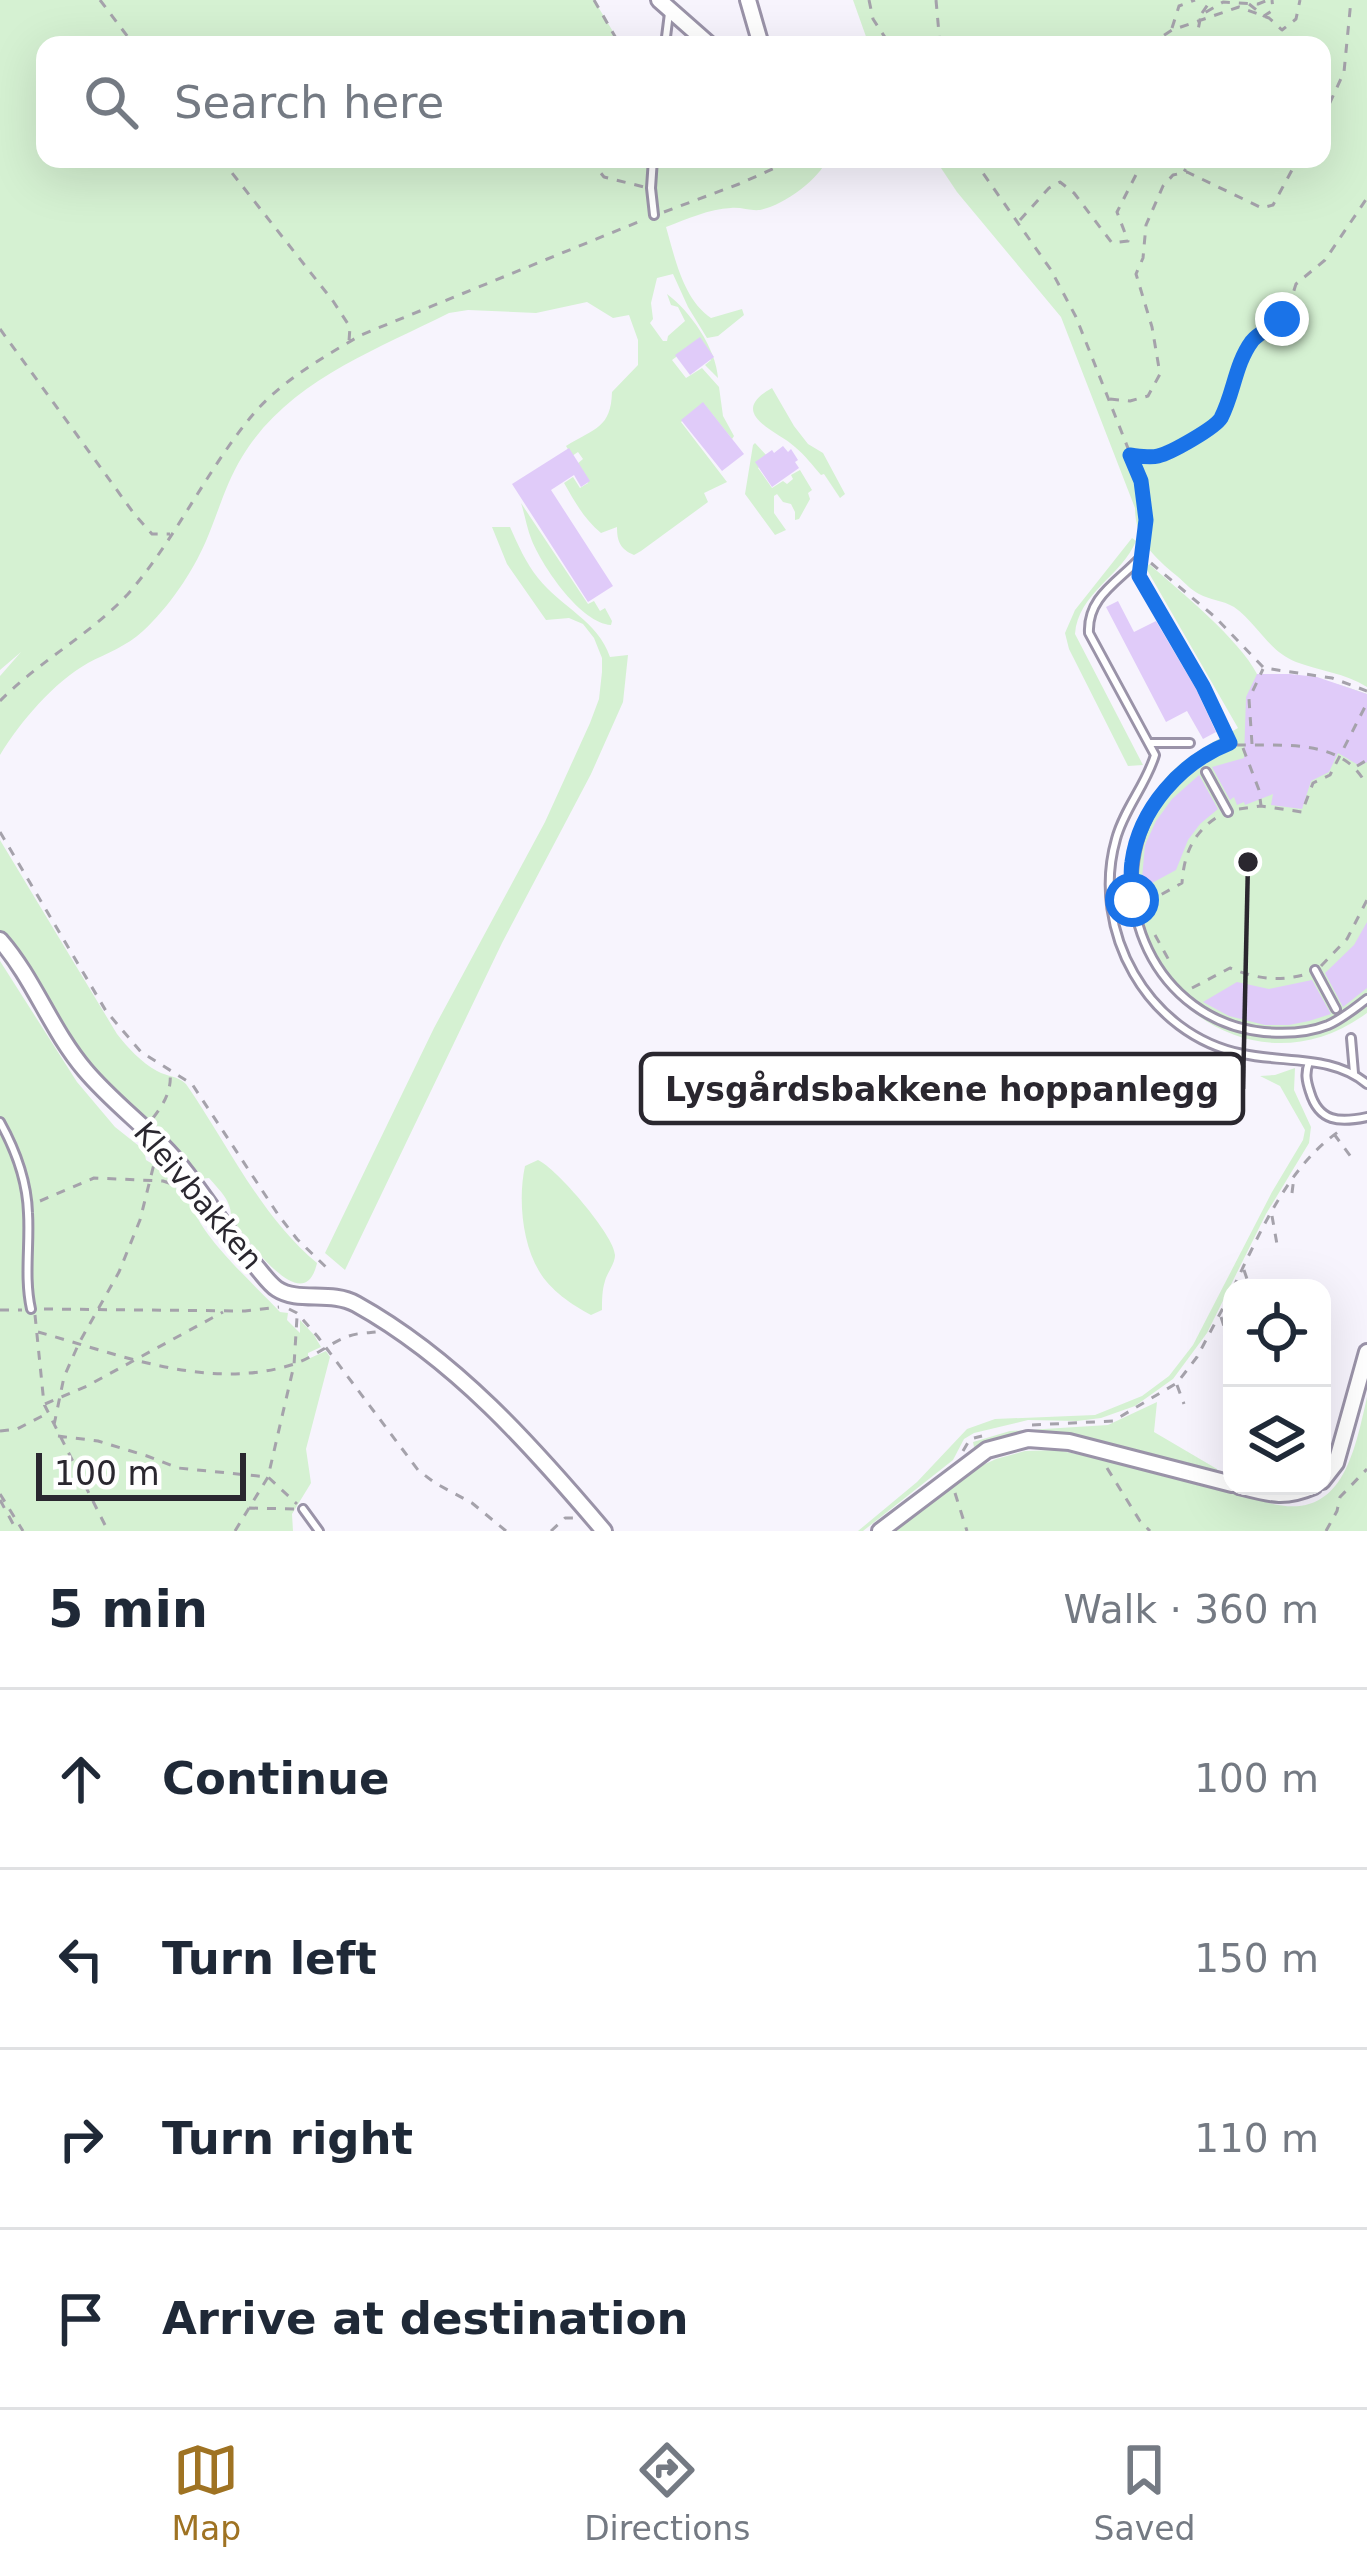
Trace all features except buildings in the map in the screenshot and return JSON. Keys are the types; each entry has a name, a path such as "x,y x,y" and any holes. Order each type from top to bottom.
{"street":[{"path":"748,0 758,36"},
{"path":"664,5 700,36"},
{"name":"Kleivbakken","path":"0,940 83,1068 183,1169 278,1290 352,1300 396,1329 508,1422 599,1525"},
{"path":"1331,1469 1367,1352"},
{"path":"880,1531 987,1450 1028,1439 1069,1442 1223,1482"}],"lane":[{"path":"664,5 665,36"},
{"path":"652,168 654,215"},
{"path":"1142,556 1099,597 1088,617 1088,633 1155,755 1121,824 1109,872 1109,902 1124,958 1153,1001 1197,1036 1237,1054 1309,1062 1354,1073 1367,1084"},
{"path":"1142,556 1139,576 1230,743 1214,749 1161,793 1138,837 1132,862 1132,900 1156,962 1187,1002 1227,1024 1252,1030 1303,1033 1329,1024 1367,999"},
{"path":"1149,742 1190,743"},
{"path":"1207,772 1228,812"},
{"path":"1315,970 1336,1010"},
{"path":"1351,1038 1354,1073"},
{"path":"1309,1062 1305,1073 1317,1110 1343,1120 1364,1118"},
{"path":"0,1121 24,1179 26,1288 31,1309"},
{"path":"303,1510 319,1531"}],"path":[{"path":"100,0 127,36"},
{"path":"594,0 615,36"},
{"path":"869,0 873,19 884,36"},
{"path":"936,0 939,36"},
{"path":"1171,31 1179,6 1195,0"},
{"path":"1197,36 1200,18 1212,0 1270,0 1273,10 1264,16"},
{"path":"1250,1 1282,30 1295,20 1300,0"},
{"path":"1331,100 1344,72 1351,0"},
{"path":"1200,18 1224,1"},
{"path":"1163,36 1200,18 1239,7 1264,16"},
{"path":"228,168 333,301 350,327 348,343"},
{"path":"597,168 604,177 651,188"},
{"path":"0,701 125,596 250,418 282,387 348,343 412,312 775,168"},
{"path":"980,168 1051,270 1076,317 1141,481 1146,520 1142,556 1215,616 1264,668 1332,678 1367,691"},
{"path":"1017,223 1060,182 1112,243 1128,241 1117,212 1139,168"},
{"path":"1181,168 1262,208 1273,206 1293,168"},
{"path":"1108,399 1130,401 1148,396 1160,374 1136,274 1143,258 1146,225 1163,185 1173,175 1187,172"},
{"path":"1130,455 1159,456 1220,421 1236,370 1253,339 1282,319 1293,305 1296,284 1325,260 1367,198"},
{"path":"0,329 135,515 152,534 172,533"},
{"path":"1252,744 1250,699 1264,668"},
{"path":"1140,907 1182,883 1184,861 1204,826 1228,812 1261,806 1302,812 1313,783 1330,775 1367,703"},
{"path":"1230,743 1242,747 1283,743 1337,757 1355,766 1363,779 1367,777"},
{"path":"1242,747 1261,806"},
{"path":"1355,766 1367,760"},
{"path":"1307,796 1316,800"},
{"path":"0,832 106,1011 141,1052 192,1084 279,1216 329,1270"},
{"path":"1185,992 1229,968 1267,979 1315,970 1347,939 1366,901"},
{"path":"1151,928 1174,970"},
{"path":"144,1129 165,1101 170,1069"},
{"path":"1238,1279 1294,1175 1334,1134 1364,1118"},
{"path":"1334,1134 1351,1157"},
{"path":"54,1426 64,1377 133,1237 159,1144"},
{"path":"1292,1192 1294,1175"},
{"path":"28,1207 94,1178 181,1186"},
{"path":"1272,1214 1279,1250"},
{"path":"1243,1268 1247,1279"},
{"path":"0,1310 286,1308 297,1313 326,1348 418,1470 472,1503 506,1531"},
{"path":"31,1309 38,1332 44,1404 108,1531"},
{"path":"1027,1426 1113,1420 1177,1384 1223,1309"},
{"path":"44,1404 226,1311"},
{"path":"235,1531 268,1477 295,1365 297,1313"},
{"path":"1220,1315 1223,1324"},
{"path":"38,1332 133,1360 214,1374 295,1365 350,1335 396,1329"},
{"path":"1177,1384 1184,1404"},
{"path":"0,1431 17,1429 48,1413"},
{"path":"964,1465 963,1448 970,1439 988,1434"},
{"path":"58,1436 98,1441 178,1468 268,1477 303,1510"},
{"path":"1098,1450 1150,1531"},
{"path":"1326,1531 1340,1497 1367,1469"},
{"path":"949,1477 967,1531"},
{"path":"0,1497 20,1531"},
{"path":"0,1497 20,1531"},
{"path":"249,1508 303,1510"},
{"path":"0,1516 7,1513"},
{"path":"551,1531 566,1518 599,1525"}],"green space":[{"path":"0,0 594,0 616,36 36,36 36,168 822,168 809,183 769,207 715,210 666,227 681,277 701,310 711,318 742,309 744,315 718,336 707,338 673,274 657,278 650,323 667,341 685,321 667,294 693,320 707,343 718,378 705,365 711,360 698,341 672,360 686,378 702,368 719,387 723,416 734,436 732,439 704,404 681,422 727,482 704,493 708,502 641,551 634,555 620,544 617,527 601,533 564,483 573,477 580,488 588,483 577,464 583,459 578,452 572,456 566,446 605,420 612,392 638,365 638,340 629,315 613,318 587,302 536,313 449,313 335,371 283,408 242,457 200,553 162,611 130,641 62,681 0,755 0,676 21,652 0,670"},
{"path":"853,0 1367,0 1367,687 1286,657 1234,607 1196,592 1154,555 1138,529 1135,508 1061,317 941,168 1331,168 1331,36 866,36"},
{"path":"772,388 808,444 823,453 845,494 840,498 824,474 754,414 759,397"},
{"path":"755,443 767,456 758,468 772,488 783,481 787,484 800,470 812,490 795,520 791,504 774,496 774,513 786,530 775,535 745,494"},
{"path":"521,503 588,604 594,601 600,611 605,608 611,625 588,615 554,579 532,541"},
{"path":"492,527 510,527 538,578 588,624 610,657 628,655 623,702 345,1270 325,1253 434,1028 545,822 599,699 602,658 594,638 583,624 569,618 546,620 507,564"},
{"path":"1132,538 1136,541 1121,565 1084,607 1075,634 1143,765 1128,766 1065,633 1075,610"},
{"path":"1149,564 1223,631 1257,674 1313,678 1367,694 1367,1013 1312,1039 1258,1041 1209,1023 1168,988 1140,943 1128,890 1134,834 1164,780 1198,751 1238,728 1146,568"},
{"path":"0,840 117,1034 157,1071 186,1084 262,1202 317,1263 310,1279 300,1283 274,1269 231,1218 227,1201 209,1178 200,1179 86,1059 0,931"},
{"path":"0,961 77,1082 115,1127 144,1150 146,1160 159,1168 193,1208 232,1262 280,1312 288,1313 287,1320 300,1333 300,1320 314,1335 321,1347 308,1353 308,1359 326,1351 330,1357 306,1449 311,1483 292,1514 293,1531 0,1531"},
{"path":"1295,1068 1294,1090 1311,1127 1309,1143 1234,1279 1227,1279 1303,1140 1305,1130 1280,1086 1260,1076"},
{"path":"538,1160 583,1203 612,1246 615,1258 604,1284 602,1310 591,1315 549,1284 529,1247 523,1220 523,1179 525,1166"},
{"path":"1223,1287 1223,1301 1207,1333 1173,1379 1135,1406 1101,1418 1028,1420 974,1433 964,1439 953,1460 858,1531 917,1482 967,1429 995,1419 1095,1415 1142,1396 1169,1376 1193,1345"},
{"path":"1367,1397 1367,1531 892,1531 959,1476 1025,1451 1057,1450 1091,1457 1223,1491 1223,1495 1283,1506 1306,1505 1331,1495 1355,1444"},
{"path":"1157,1402 1154,1432 1217,1469 1218,1474 1076,1437 974,1447 973,1442 1010,1431 1108,1425"}],"place":[{"name":"Lysgårdsbakkene hoppanlegg","path":"1248,862"}],"route":[{"path":"1132,900 1132,862 1138,837 1161,793 1182,772 1230,743 1139,576 1146,520 1141,481 1130,455 1159,456 1214,427 1253,339 1282,319"}]}
